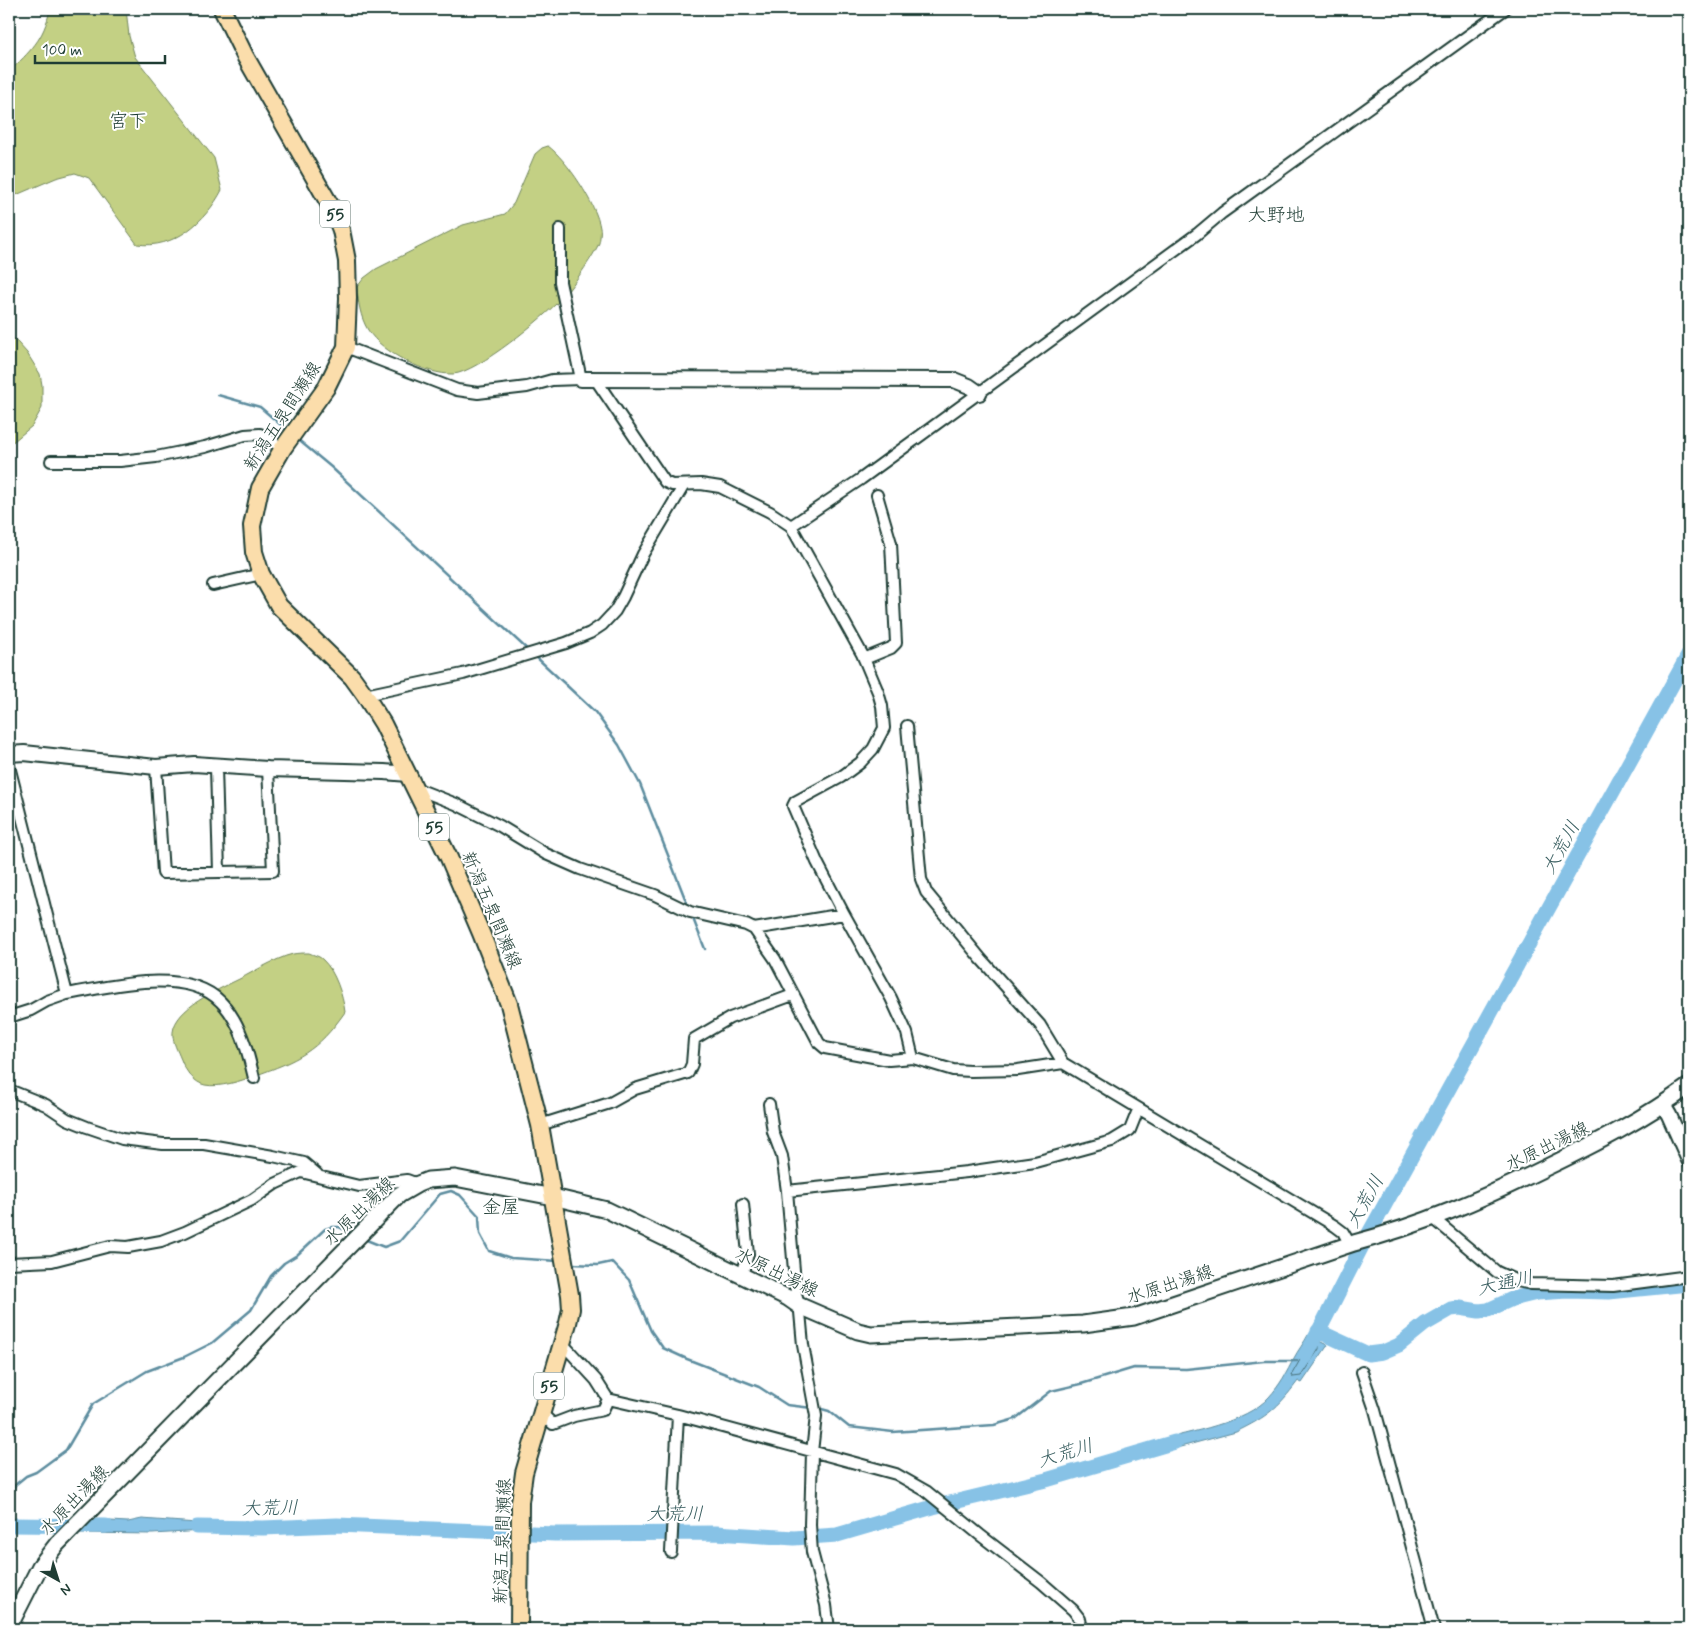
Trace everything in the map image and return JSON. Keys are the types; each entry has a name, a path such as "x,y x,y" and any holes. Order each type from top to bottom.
{"main road":[{"name":"新潟五泉間瀬線","path":"222,9 245,56 334,212 342,230 347,261 346,347 326,388 289,439 270,468 260,488 252,526 254,552 261,574 279,606 352,677 366,694 383,724 449,858 509,1004 540,1125 566,1266 570,1309 568,1324 524,1472 520,1502 519,1629"},
{"name":"水原出湯線","path":"9,1627 40,1566 62,1540 399,1195 428,1180 455,1178 553,1197 607,1210 742,1275 798,1305 858,1331 871,1334 1099,1322 1134,1317 1434,1219 1612,1136 1663,1105 1689,1086"}],"street":[{"path":"791,526 861,479 1197,234 1222,213 1505,9"},
{"path":"560,229 560,282 588,380 665,482 672,485 701,484 720,487 770,512 791,526 864,659 878,692 882,706 884,728 873,749 860,763 841,778 795,802 793,806 816,862 907,1033 913,1058"},
{"path":"346,347 456,390 478,393 527,387 552,380 954,380 969,386 979,393"},
{"path":"51,461 120,461 156,457 204,447 245,435 260,434 289,439"},
{"path":"366,694 463,674 590,633 602,625 615,611 643,554 684,485"},
{"path":"864,659 891,648 896,643 891,543 878,495"},
{"path":"213,585 261,574"},
{"path":"907,726 921,880 926,892 1040,1026 1063,1063 1138,1110 1335,1226 1343,1232 1350,1245"},
{"path":"9,754 24,753 156,767 194,764 216,767 384,772 411,781 500,826 546,854 580,869 655,896 688,911 746,925 754,929 775,959 819,1043 825,1048 889,1060 913,1058 953,1070 1018,1070 1063,1063"},
{"path":"9,766 66,994"},
{"path":"156,767 163,873 273,870 268,769"},
{"path":"216,767 218,872"},
{"path":"754,929 844,914"},
{"path":"9,1017 31,1010 66,994 144,982 171,982 192,985 220,1000 229,1010 246,1047 254,1078"},
{"path":"540,1125 610,1102 635,1089 688,1073 692,1064 694,1039 730,1018 793,995"},
{"path":"9,1090 46,1105 67,1119 113,1137 163,1144 204,1144 273,1156 304,1163 318,1175"},
{"path":"769,1104 773,1132 782,1156 803,1345 815,1402 810,1525 812,1552 826,1605 830,1629"},
{"path":"1663,1105 1689,1160"},
{"path":"787,1190 967,1172 1034,1162 1112,1141 1130,1130 1138,1110"},
{"path":"9,1263 52,1261 110,1246 128,1247 161,1240 185,1232 252,1200 275,1184 301,1172 359,1186 408,1180 418,1184"},
{"path":"742,1275 748,1254 743,1204"},
{"path":"1434,1219 1497,1272 1508,1278 1530,1284 1613,1286 1689,1276"},
{"path":"562,1343 596,1380 608,1399 678,1415 896,1474 926,1491 1061,1599 1080,1619 1082,1629"},
{"path":"1362,1372 1376,1410 1434,1629"},
{"path":"542,1414 553,1424 574,1416 603,1410 608,1399"},
{"path":"671,1552 678,1415"}],"green space":[{"path":"50,9 126,9 129,36 135,57 214,158 222,190 198,222 176,238 151,245 137,244 89,178 75,173 56,178 9,198 9,72 30,51 40,37"},
{"path":"548,146 563,161 580,183 598,218 600,229 597,248 565,294 510,343 464,371 453,374 431,371 406,361 384,347 368,330 361,314 357,287 364,278 376,269 463,225 505,214 514,203 535,154"},
{"path":"9,333 27,353 40,374 42,408 32,426 9,443"},
{"path":"309,953 322,959 331,971 338,984 344,1006 345,1012 325,1037 316,1046 295,1059 243,1080 211,1086 201,1084 194,1079 184,1066 173,1037 178,1019 185,1011 204,998 270,963 293,954"}],"water":[{"path":"1308,1335 1328,1345 1302,1383 1298,1381 1284,1399 1271,1411 1236,1432 1158,1453 1156,1441 1232,1420 1259,1406 1280,1383"},
{"path":"142,1519 197,1523 217,1522 216,1534 203,1531 152,1534 80,1533 92,1520 128,1522"}],"waterway":[{"path":"218,395 260,407 288,431"},
{"path":"296,438 331,467 530,652"},
{"name":"大荒川","path":"1306,1356 1362,1246 1689,654"},
{"path":"534,655 595,712 619,745 640,784 688,906"},
{"path":"692,916 705,949"},
{"path":"364,1239 384,1247 400,1241 440,1194 451,1191 460,1195 479,1216 480,1234 489,1251 511,1258 558,1261"},
{"path":"9,1498 15,1485 66,1450 93,1404 147,1371 184,1357 212,1343 251,1310 271,1276 325,1229 339,1227 352,1234"},
{"path":"571,1264 598,1265 612,1262 629,1280 651,1331 663,1348 759,1387 787,1405 812,1408"},
{"name":"大通川","path":"1318,1331 1368,1354 1383,1352 1399,1345 1425,1324 1451,1309 1488,1310 1512,1299 1537,1293 1567,1291 1609,1292 1689,1284"},
{"path":"818,1408 829,1411 849,1427 893,1432 994,1425 1015,1419 1051,1391 1134,1368 1186,1369 1264,1361 1297,1361"},
{"name":"大荒川","path":"197,1527 263,1528 337,1525 555,1534 716,1533 794,1538 837,1535 933,1507 1046,1480 1175,1442"},
{"name":"大荒川","path":"9,1525 106,1526"}],"district":[{"name":"宮下","path":"128,120"},
{"name":"大野地","path":"1276,214"},
{"name":"金屋","path":"501,1206"}]}
